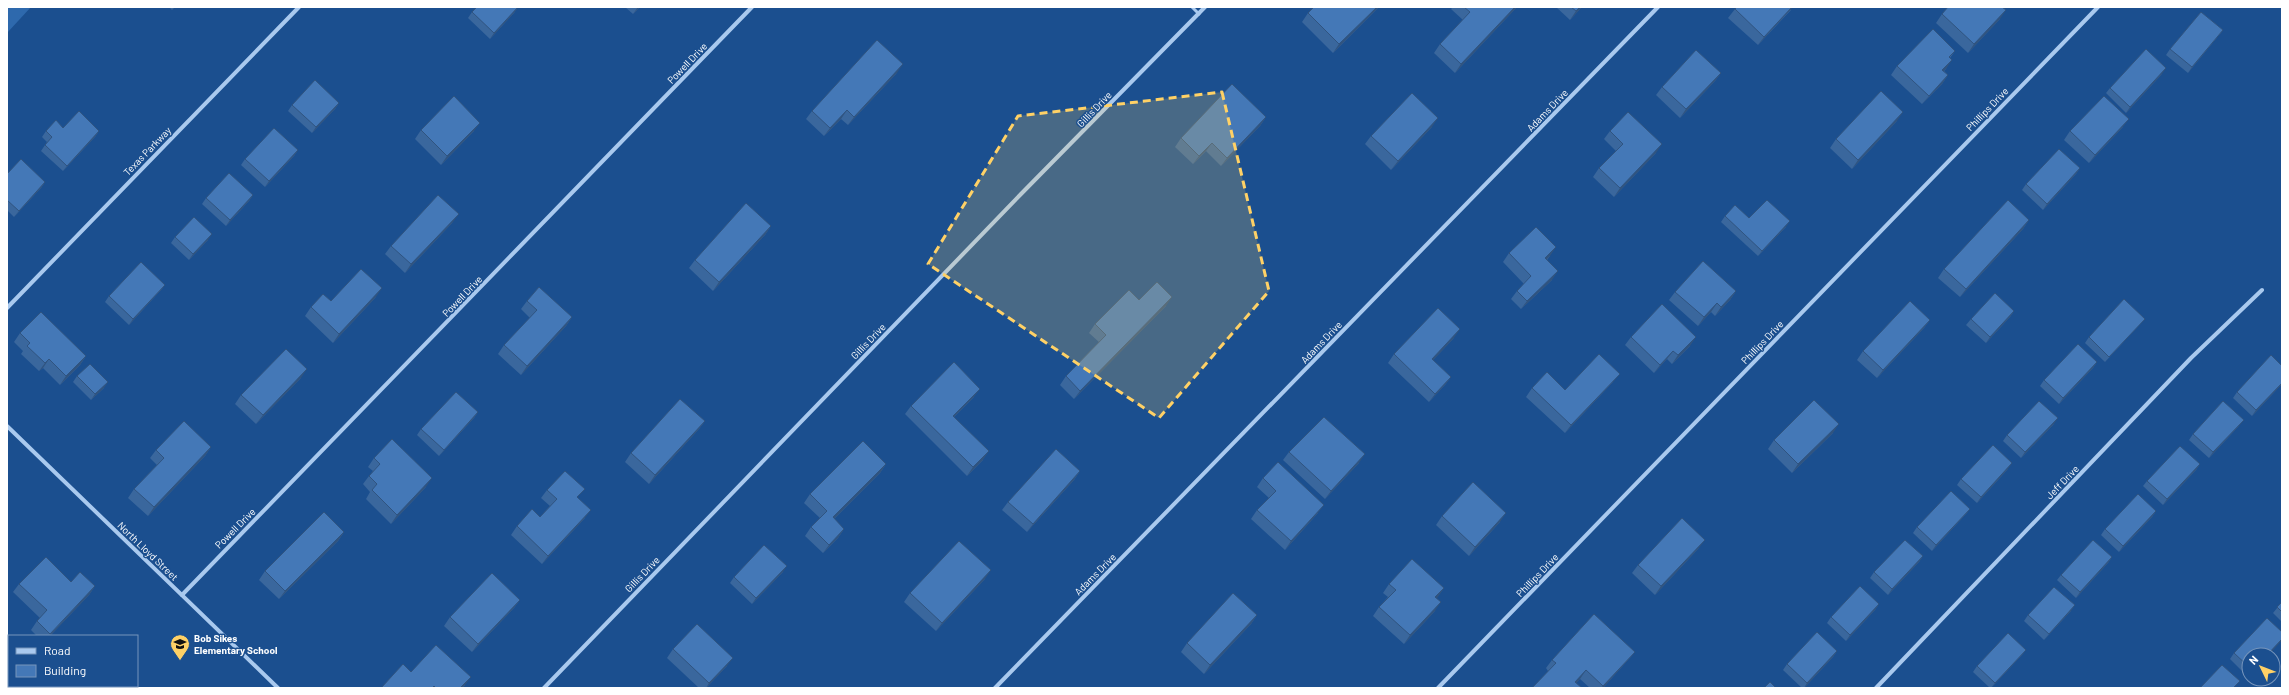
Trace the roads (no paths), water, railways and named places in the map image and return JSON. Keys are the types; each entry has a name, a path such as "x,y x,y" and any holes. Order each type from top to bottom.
{"street":[{"name":"Texas Parkway","path":"7,308 299,7"},
{"name":"Powell Drive","path":"182,595 752,7"},
{"name":"Gillis Drive","path":"544,688 1021,194 1205,7"},
{"name":"Adams Drive","path":"995,688 1658,7"},
{"name":"Phillips Drive","path":"1438,688 2098,7"},
{"name":"Jeff Drive","path":"1876,688 2191,358 2262,290"},
{"name":"North Lloyd Street","path":"7,426 278,688"}],"lane":[{"path":"1192,7 1199,14"}],"place":[{"name":"Bob Sikes Elementary School","path":"180,661"}]}
